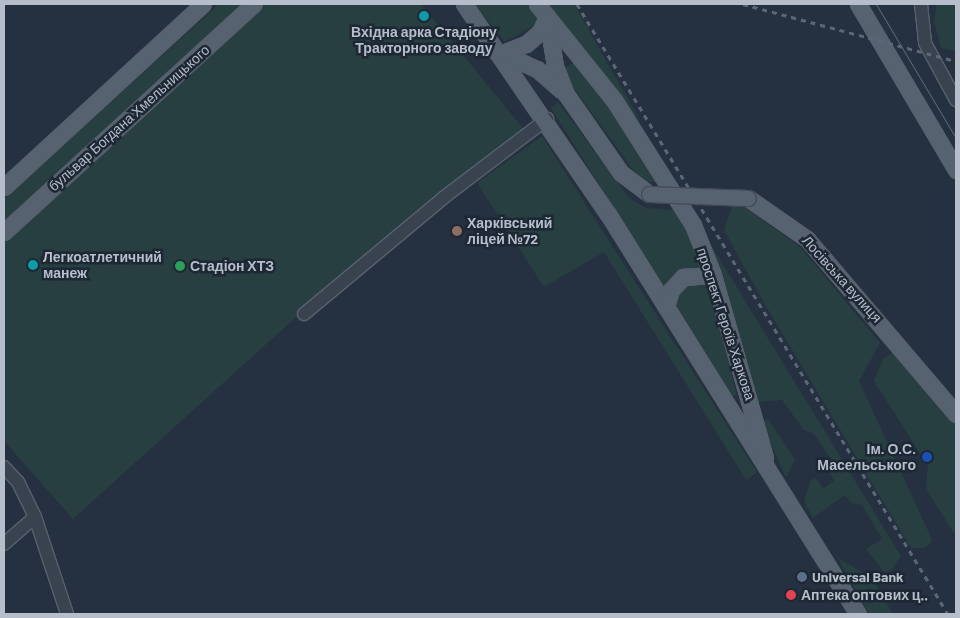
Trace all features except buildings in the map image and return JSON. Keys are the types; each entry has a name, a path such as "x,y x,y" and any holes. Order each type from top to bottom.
{"main road":[{"path":"4,187 203,4"},
{"name":"бульвар Богдана Хмельницького","path":"4,232 254,4"},
{"name":"проспект Героїв Харкова","path":"464,4 502,53 547,118 666,307 714,388 767,467 858,614"},
{"name":"проспект Героїв Харкова","path":"537,4 649,150 693,225 713,275 747,388 767,467"},
{"path":"858,4 956,170"},
{"path":"502,53 526,44 540,32 547,17"},
{"path":"547,17 555,66 566,94"},
{"path":"502,53 538,69 566,94"},
{"name":"Лосівська вулиця","path":"566,94 621,173 649,194 748,198 807,239 956,414"},
{"path":"666,307 671,290 683,277 713,275"},
{"path":"714,388 735,401 747,388"}],"street":[{"path":"921,4 927,48 956,100"},
{"path":"304,314 443,198 547,118"},
{"path":"4,467 18,482 35,517 67,614"},
{"path":"4,544 35,517"}],"green space":[{"path":"219,4 247,4 4,223 4,199"},
{"name":"Стадіон ХТЗ","path":"263,4 421,4 527,133 326,290 73,519 4,441 4,242"},
{"path":"474,4 531,4 539,13 538,23 505,42"},
{"path":"545,4 574,4 641,122 632,113"},
{"path":"937,4 956,4 956,51 941,48 934,21"},
{"path":"579,60 662,183 647,182 633,170 561,70"},
{"path":"558,102 629,198 646,208 676,210 705,267 682,271 663,286 551,108"},
{"path":"542,136 757,472 746,480 604,252 544,287 477,183"},
{"path":"732,206 745,207 801,248 880,343 859,381 930,535 932,542 925,548 911,548 764,303 724,230"},
{"path":"708,240 901,556 891,571 884,572 866,549 882,539 862,505 851,503 845,495 813,518 804,502 810,481 816,478 823,489 834,481 828,469 830,458 814,434 804,430 782,400 756,402"},
{"path":"696,280 711,283 737,397 729,394 673,302 682,284"},
{"path":"893,352 956,426 956,536 926,489 928,466 874,381 884,358"},
{"path":"768,419 795,459 786,478 767,435 763,421"},
{"path":"837,557 873,579 893,614 869,614"}],"tram line":[{"path":"876,4 956,138"}],"railway":[{"path":"577,4 948,614"},
{"path":"743,4 956,61"}],"place":[{"name":"Вхідна арка Стадіону Тракторного заводу","path":"424,16"},
{"name":"Харківський ліцей №72","path":"457,231"},
{"name":"Легкоатлетичний манеж","path":"33,265"},
{"name":"Стадіон ХТЗ","path":"180,266"},
{"name":"Ім. О.С. Масельського","path":"927,457"},
{"name":"Universal Bank","path":"802,577"},
{"name":"Аптека оптових ц‥","path":"791,595"}]}
